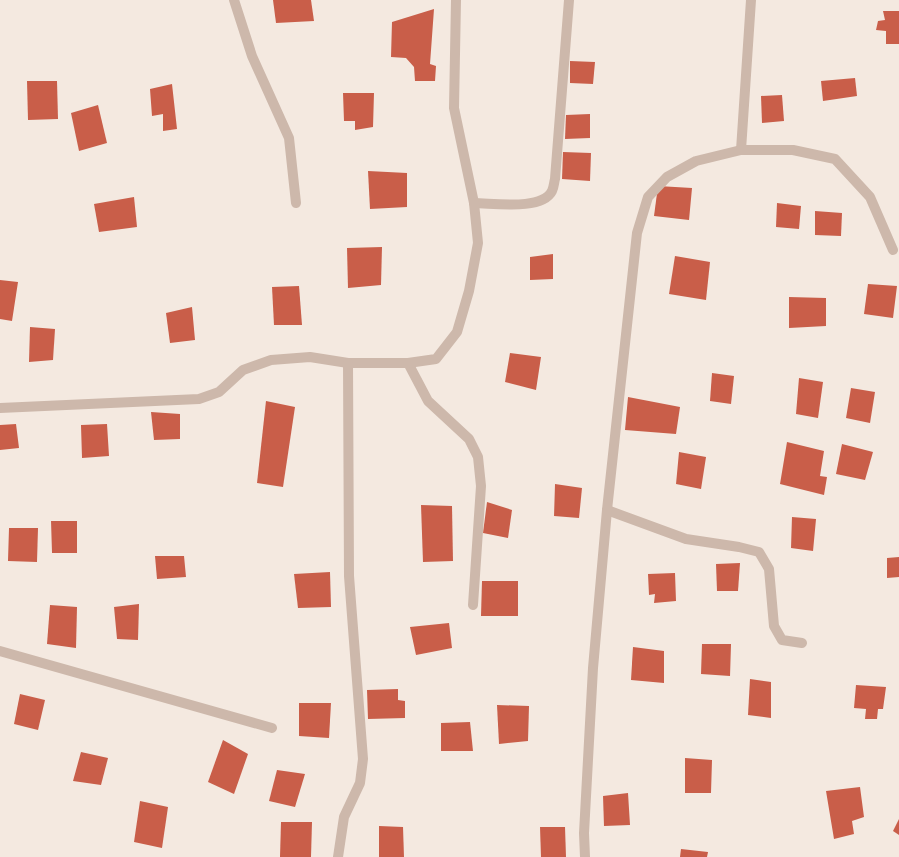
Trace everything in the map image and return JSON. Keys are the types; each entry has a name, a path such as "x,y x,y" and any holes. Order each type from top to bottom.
{"street":[{"path":"234,0 252,56 290,138 296,203"},
{"path":"0,408 199,399 219,392 242,370 271,360 310,357 348,363 408,363 436,359 457,332 469,291 478,243 474,202 454,108 456,0"},
{"path":"474,202 527,205 543,199 552,192 556,179 569,0"},
{"path":"741,150 751,0"},
{"path":"585,857 584,833 593,668 607,510 637,233 648,197 667,177 696,161 741,150 793,150 835,159 870,197 893,250"},
{"path":"338,857 344,817 360,783 363,759 349,576 348,363"},
{"path":"408,363 428,401 470,439 478,457 481,486 473,605"},
{"path":"607,510 686,540 739,547 759,552 769,569 774,626 782,640 802,643"},
{"path":"0,651 272,728"}],"building":[{"path":"273,0 311,0 314,21 276,23"},
{"path":"434,9 430,64 436,66 435,81 415,81 414,67 406,58 391,57 392,22"},
{"path":"883,11 899,11 899,44 886,44 886,31 876,30 878,21 885,20"},
{"path":"570,61 595,62 593,84 570,83"},
{"path":"855,78 857,96 823,101 821,81"},
{"path":"27,81 57,81 58,119 28,120"},
{"path":"172,84 177,129 163,131 163,114 152,116 150,89"},
{"path":"343,93 374,93 373,127 355,130 355,121 344,121"},
{"path":"782,95 784,121 762,123 761,96"},
{"path":"98,105 107,143 79,151 71,113"},
{"path":"590,114 590,138 565,139 566,115"},
{"path":"563,152 591,153 590,181 562,179"},
{"path":"368,171 407,173 407,207 370,209"},
{"path":"658,186 692,188 689,220 654,216"},
{"path":"134,197 137,227 99,232 94,204"},
{"path":"777,203 801,206 799,229 776,227"},
{"path":"815,211 842,213 841,236 815,235"},
{"path":"382,247 381,285 348,288 347,248"},
{"path":"553,254 553,279 530,280 530,257"},
{"path":"675,256 710,262 706,300 669,294"},
{"path":"0,280 18,282 12,321 0,319"},
{"path":"868,284 897,286 893,318 864,314"},
{"path":"299,286 302,325 274,325 272,287"},
{"path":"789,297 826,298 826,326 789,328"},
{"path":"192,307 195,340 170,343 166,313"},
{"path":"30,327 55,329 53,360 29,362"},
{"path":"510,353 541,357 536,390 505,382"},
{"path":"712,373 734,376 731,404 710,401"},
{"path":"799,378 823,382 818,418 796,414"},
{"path":"851,388 875,392 870,423 846,418"},
{"path":"628,397 680,407 676,434 625,430"},
{"path":"266,401 295,407 283,487 257,483"},
{"path":"151,412 180,414 180,439 154,440"},
{"path":"16,424 19,448 0,450 0,425"},
{"path":"107,424 109,456 82,458 81,425"},
{"path":"787,442 824,451 820,476 827,477 824,495 780,484"},
{"path":"842,444 873,452 865,480 836,474"},
{"path":"679,452 706,457 701,489 676,484"},
{"path":"555,484 582,488 579,518 554,516"},
{"path":"487,502 512,510 508,538 483,533"},
{"path":"421,505 452,506 453,561 423,562"},
{"path":"792,517 816,519 813,551 791,548"},
{"path":"51,521 77,521 77,553 52,553"},
{"path":"9,528 38,528 37,562 8,561"},
{"path":"155,556 184,556 186,577 157,579"},
{"path":"899,557 899,577 887,578 887,558"},
{"path":"740,563 738,591 717,591 716,564"},
{"path":"330,572 331,607 298,608 294,574"},
{"path":"675,573 676,601 654,603 655,594 649,595 648,574"},
{"path":"482,581 518,581 518,616 481,616"},
{"path":"139,604 138,640 117,639 114,607"},
{"path":"50,605 77,607 76,648 47,644"},
{"path":"449,623 452,648 416,655 410,627"},
{"path":"702,644 731,644 730,676 701,674"},
{"path":"633,647 664,651 664,683 631,680"},
{"path":"750,679 771,682 771,718 748,715"},
{"path":"856,685 886,687 883,709 878,709 877,719 865,719 866,709 854,708"},
{"path":"398,689 398,700 405,701 405,718 368,719 367,690"},
{"path":"20,694 45,700 38,730 14,724"},
{"path":"299,703 331,703 329,738 299,736"},
{"path":"497,705 529,706 528,741 499,744"},
{"path":"470,722 473,751 441,751 441,723"},
{"path":"223,740 248,754 234,794 208,782"},
{"path":"81,752 108,758 101,785 73,781"},
{"path":"685,758 712,760 711,793 685,793"},
{"path":"277,770 305,774 295,807 269,801"},
{"path":"860,787 864,817 852,821 854,834 834,839 826,791"},
{"path":"628,793 630,825 604,826 603,796"},
{"path":"140,801 168,807 162,848 134,842"},
{"path":"899,819 899,835 893,831"},
{"path":"281,822 312,822 311,857 280,857"},
{"path":"379,826 403,827 404,857 379,857"},
{"path":"540,827 565,827 566,857 541,857"},
{"path":"681,849 708,852 707,857 680,857"}]}
